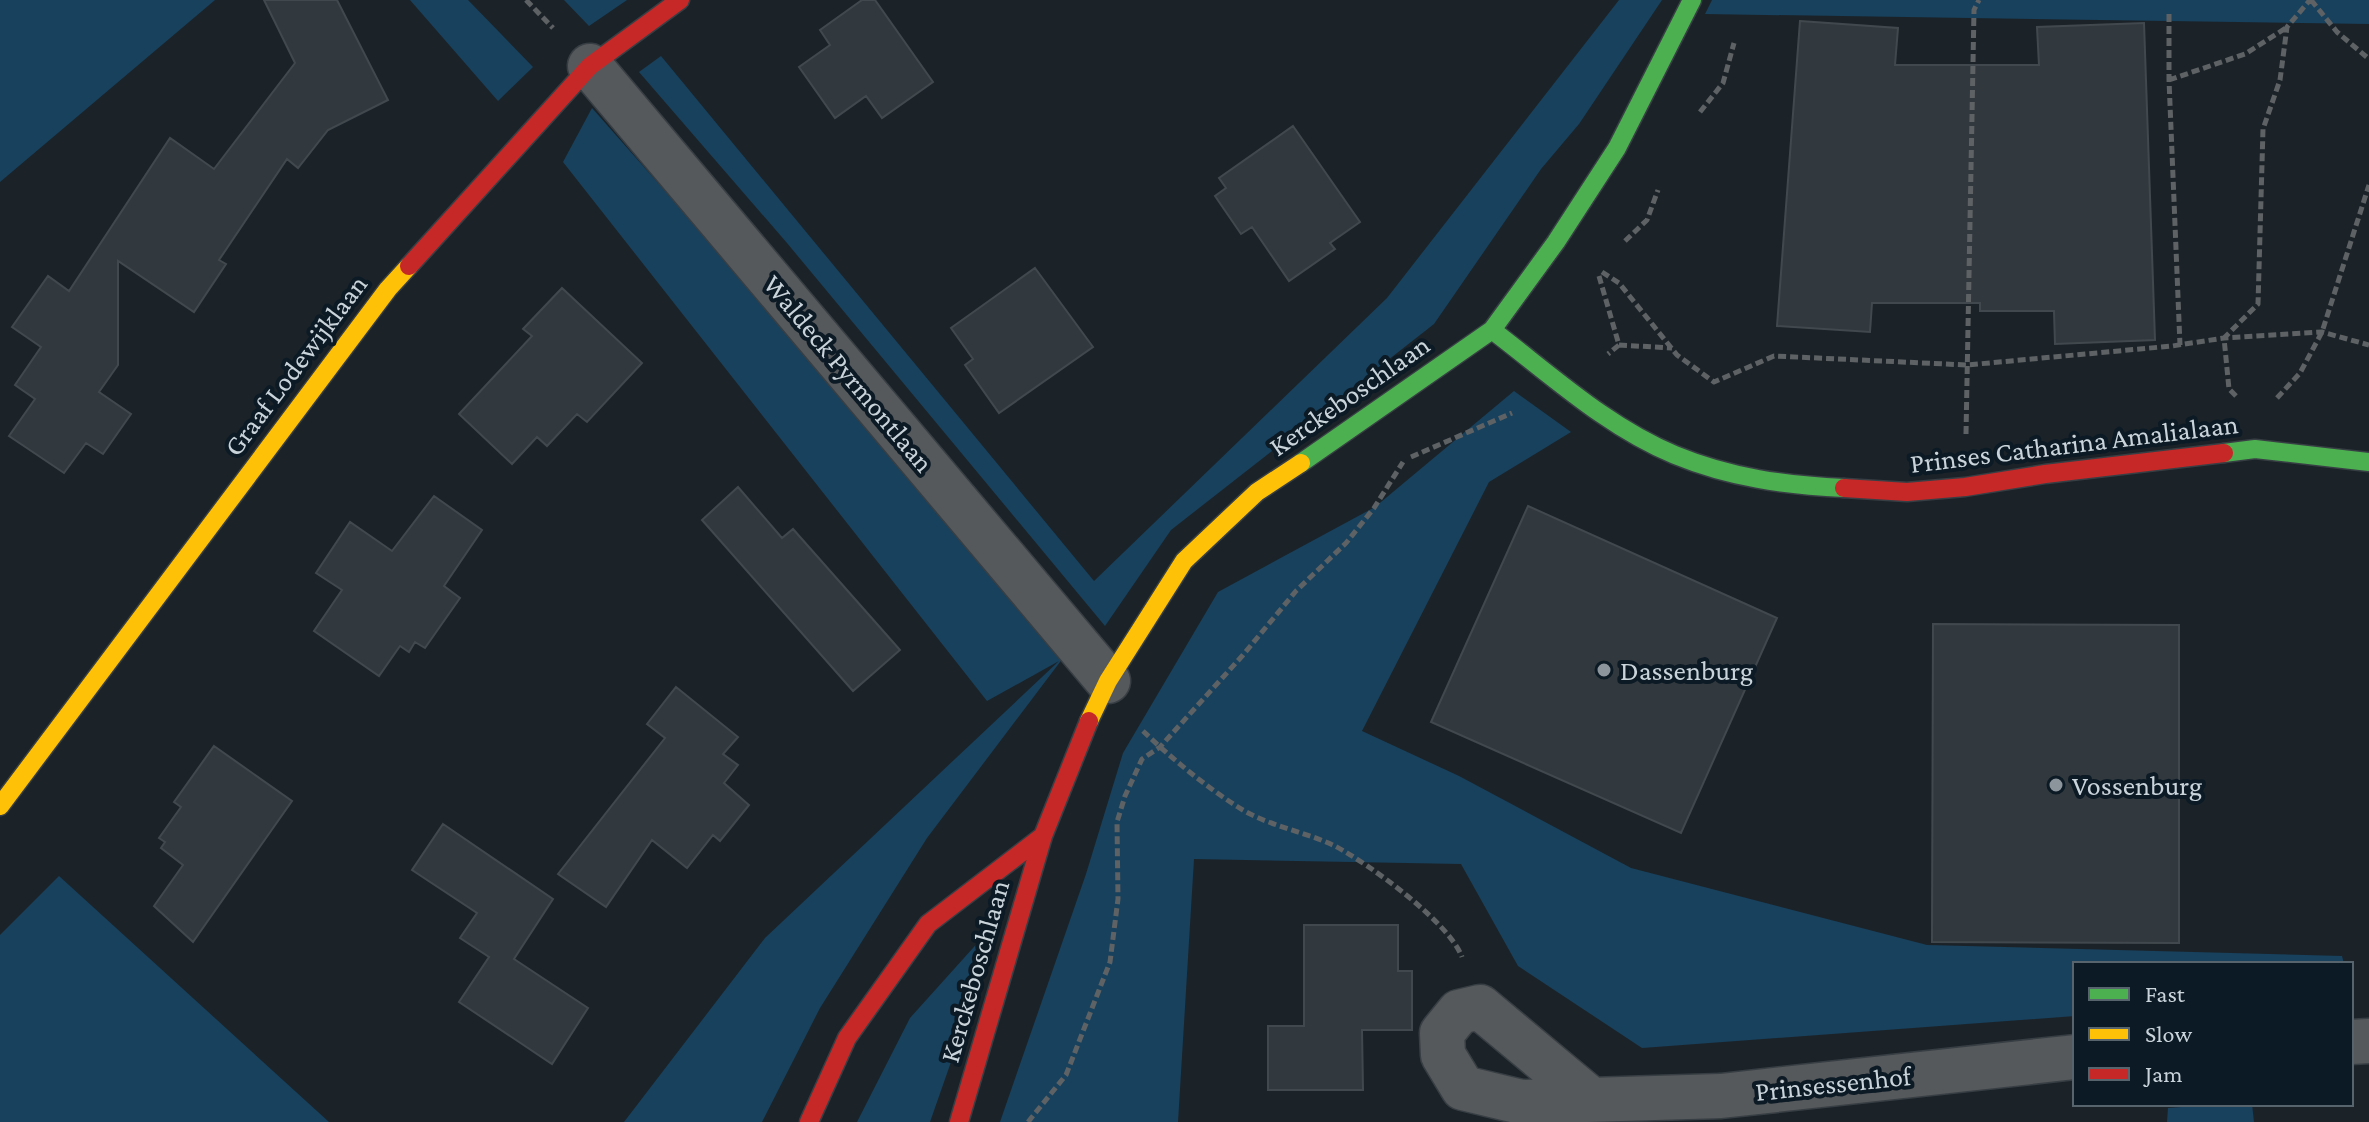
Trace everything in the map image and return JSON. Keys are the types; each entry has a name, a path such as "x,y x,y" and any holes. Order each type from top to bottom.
{"street":[{"name":"Graaf Lodewijklaan","path":"0,806 388,289 590,66 680,0"},
{"name":"Kerckeboschlaan","path":"959,1122 1043,836 1085,728 1108,681 1184,561 1257,492 1492,330 1556,242 1623,136 1692,0"},
{"name":"Waldeck Pyrmontlaan","path":"590,66 1108,681"},
{"name":"Prinses Catharina Amalialaan","path":"1492,330 1607,418 1674,455 1725,472 1782,485 1907,492 2255,449 2369,462"},
{"name":"Kerckeboschlaan","path":"809,1122 847,1038 928,924 1043,836"},
{"name":"Prinsessenhof","path":"1480,1007 1459,1012 1442,1033 1443,1055 1463,1088 1521,1102 1721,1096 2073,1057"},
{"path":"1480,1007 1589,1098"}],"path":[{"path":"1965,487 1974,10 1979,0"},
{"path":"2169,80 2245,54 2287,27 2310,0 2337,32 2369,59"},
{"path":"2169,14 2180,345"},
{"path":"2224,338 2258,304 2263,129 2280,80 2287,27"},
{"path":"1695,117 1723,83 1735,41"},
{"path":"1597,268 1647,220 1662,180"},
{"path":"2255,449 2258,421 2300,373 2322,332 2369,185"},
{"path":"1556,242 1619,283 1677,355 1714,382 1774,356 1967,365 2224,338 2322,332 2369,345"},
{"path":"1597,268 1619,345"},
{"path":"2224,338 2229,389 2258,421"},
{"path":"1028,1122 1066,1075 1110,962 1118,899 1117,822 1142,759 1160,747 1296,591 1346,543 1374,508 1404,460 1502,419 1535,398 1564,386 1619,345 1672,348"},
{"path":"1108,681 1127,716 1160,747 1240,809 1335,846 1406,894 1458,946 1480,1007"}],"shaded area":[{"path":"0,0 215,0 0,182"},
{"path":"410,0 468,0 533,67 498,101"},
{"path":"564,0 627,0 589,26"},
{"path":"1619,0 1662,0 1579,124 1541,169 1434,324 1171,530 1105,626 787,243 639,72 661,56 1094,581 1387,298"},
{"path":"1712,0 2369,0 2369,24 1705,14"},
{"path":"592,108 748,285 1063,658 927,838 820,1008 762,1122 624,1122 765,938 1059,661 987,701 563,162"},
{"path":"1514,391 1571,432 1489,482 1362,731 1459,776 1631,868 1927,945 2342,956 2344,962 2073,962 2073,1016 1642,1048 1518,966 1461,864 1194,859 1178,1122 1000,1122 1086,874 1123,753 1218,592 1375,507"},
{"path":"59,876 329,1122 0,1122 0,935"},
{"path":"982,938 951,1062 930,1122 857,1122 910,1018"},
{"path":"2252,1106 2254,1122 2167,1122 2168,1108"}],"building":[{"path":"264,0 337,0 388,100 328,130 298,168 287,159 219,260 226,264 194,312 118,261 118,365 99,392 131,414 103,454 86,443 64,473 9,436 35,399 15,385 41,347 12,327 48,276 69,291 170,138 214,169 295,63"},
{"path":"862,0 875,0 933,82 882,118 866,96 835,118 799,67 830,45 820,30"},
{"path":"1800,21 1898,28 1895,65 2039,65 2037,27 2144,23 2155,340 2055,344 2054,311 1980,311 1980,303 1872,303 1870,332 1777,326"},
{"path":"1293,126 1360,222 1330,243 1335,249 1289,281 1252,227 1241,234 1215,196 1226,188 1219,178"},
{"path":"1035,268 1093,347 999,413 965,365 973,359 951,328"},
{"path":"562,288 642,363 587,422 577,414 547,446 537,437 512,464 459,414 532,336 523,329"},
{"path":"738,487 782,538 793,529 900,650 853,691 702,520"},
{"path":"434,496 482,530 444,586 460,598 425,648 415,642 409,652 400,646 379,676 314,631 342,590 316,573 350,522 392,551"},
{"name":"Dassenburg","path":"1528,506 1777,618 1681,833 1431,722"},
{"name":"Vossenburg","path":"1933,624 2179,625 2179,943 1932,942"},
{"path":"676,687 738,737 723,754 738,765 724,783 749,805 720,841 713,835 687,868 652,840 606,907 558,874 665,738 647,724"},
{"path":"214,746 292,801 193,942 154,906 183,865 161,848 165,842 159,838 181,807 174,802"},
{"path":"443,824 553,899 514,959 588,1008 552,1064 459,1002 489,957 460,938 477,913 412,870"},
{"path":"1304,925 1398,925 1398,971 1412,971 1412,1030 1362,1030 1363,1090 1268,1090 1268,1026 1304,1026"}],"traffic: fast":[{"path":"1301,463 1492,330 1556,242 1617,148 1692,0"},
{"path":"1492,330 1603,415 1675,455 1758,479 1844,488"},
{"path":"2224,453 2255,449 2369,462"}],"traffic: slow":[{"path":"0,806 388,289 409,266"},
{"path":"1089,721 1108,681 1184,561 1257,492 1301,463"}],"traffic: jam":[{"path":"409,266 590,66 680,0"},
{"path":"1844,488 1907,492 1965,487 2045,474 2224,453"},
{"path":"959,1122 1043,836 1089,721"},
{"path":"809,1122 847,1038 928,924 1043,836"}],"place":[{"name":"Dassenburg","path":"1604,670"},
{"name":"Vossenburg","path":"2056,785"}]}
